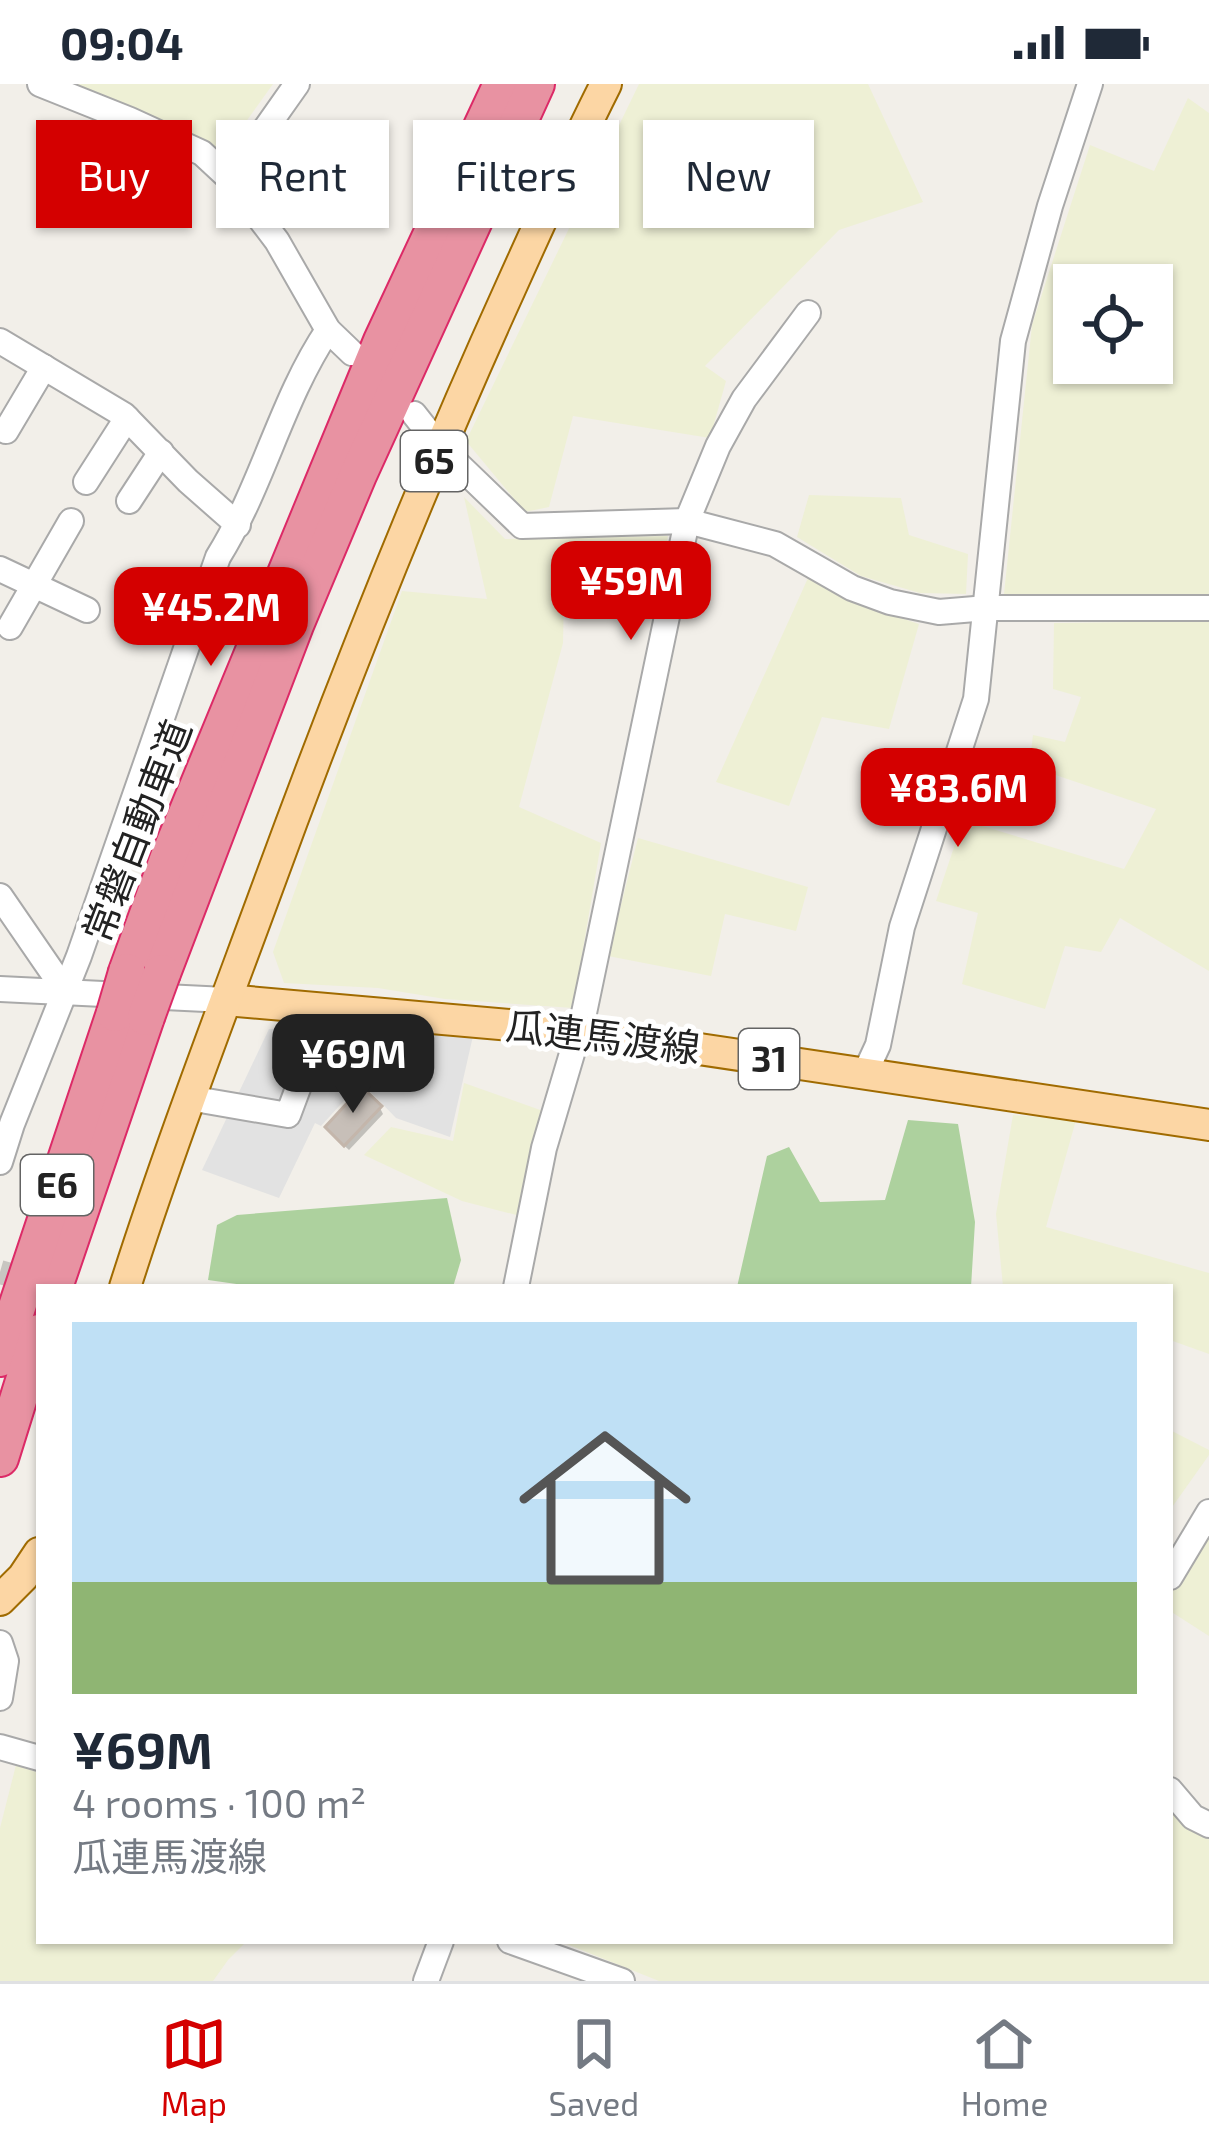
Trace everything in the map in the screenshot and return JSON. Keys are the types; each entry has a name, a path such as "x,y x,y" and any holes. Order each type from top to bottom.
{"highway":[{"name":"常磐自動車道","path":"145,973 169,857 382,341 502,84"},
{"name":"常磐自動車道","path":"0,1358 145,973 411,354 536,84"},
{"name":"常磐自動車道","path":"55,1284 130,1015"},
{"path":"0,1459 36,1344"}],"main road":[{"name":"65","path":"226,1000 326,727 440,447 606,84"},
{"name":"瓜連馬渡線","path":"226,1000 578,1031 1209,1125"},
{"path":"126,1284 226,1000"},
{"path":"0,1600 36,1558"}],"street":[{"path":"40,84 130,120 202,154 216,166"},
{"path":"272,120 297,84"},
{"path":"865,1073 878,1045 902,927 976,699 1013,341 1090,84"},
{"path":"268,228 328,330 352,353"},
{"path":"517,1284 544,1148 578,1031 687,520 744,399 808,313"},
{"path":"0,1162 66,992 218,557 238,525 307,361 328,330"},
{"path":"0,341 128,418 238,525"},
{"path":"6,431 44,367"},
{"path":"414,414 440,447 522,526 687,520 775,544 852,588 890,602 939,611 1209,608"},
{"path":"86,482 128,418"},
{"path":"129,501 160,452"},
{"path":"10,627 70,521"},
{"path":"0,569 87,610"},
{"path":"0,896 66,992"},
{"path":"0,989 226,1000"},
{"path":"190,1098 288,1115 328,1008"},
{"path":"1173,1572 1209,1512"},
{"path":"0,1642 6,1661 0,1698"},
{"path":"0,1747 36,1757"},
{"path":"1173,1793 1193,1816 1209,1825"},
{"path":"426,1981 440,1944"},
{"path":"518,1944 622,1981"}],"green space":[{"path":"76,84 273,84 247,120 216,120 216,155 192,138 192,120 158,120"},
{"path":"639,84 868,84 923,202 839,230 705,366 726,381 710,438 573,416 549,507 525,512 466,441 569,228 619,228 619,125"},
{"path":"1188,98 1209,113 1209,594 1004,594 1032,325 1090,145 1154,171"},
{"path":"809,495 901,498 909,535 968,554 966,594 920,593 861,576 797,537"},
{"path":"464,497 505,539 668,536 657,592 564,594 563,643 519,807 601,843 573,1008 284,983 273,952 402,591 487,599"},
{"path":"808,578 853,602 919,624 889,729 822,717 789,806 716,782"},
{"path":"1209,621 1209,971 1120,918 1101,952 1065,946 1045,1009 962,984 978,913 936,901 963,820 1124,869 1156,809 1029,766 1033,735 1065,742 1081,697 1053,689 1054,623"},
{"path":"638,838 808,887 796,931 725,914 711,976 608,956"},
{"path":"464,1083 543,1111 524,1217 462,1201 364,1155 391,1127 453,1141"},
{"path":"1013,1115 1076,1120 1046,1227 1209,1273 1209,1354 1173,1341 1173,1284 1003,1284 996,1214"},
{"path":"908,1120 958,1124 975,1222 971,1284 738,1284 767,1156 789,1147 820,1202 885,1200"},
{"path":"447,1198 461,1260 454,1284 208,1280 217,1225 237,1215"},
{"path":"1173,1432 1209,1450 1173,1506"},
{"path":"1188,1524 1209,1536 1209,1636 1173,1613 1173,1546"},
{"path":"16,1765 36,1772 36,1944 244,1944 213,1981 0,1981 0,1828"},
{"path":"1173,1812 1209,1839 1209,1981 659,1981 566,1944 1173,1944"}],"shaded area":[{"path":"330,1027 473,1036 450,1137 396,1118 361,1082 321,1126 315,1123 279,1198 202,1170 269,1029"}],"building":[{"path":"362,1087 382,1106 344,1146 325,1127"}],"tunnel":[{"path":"0,1272 39,1283"}]}
